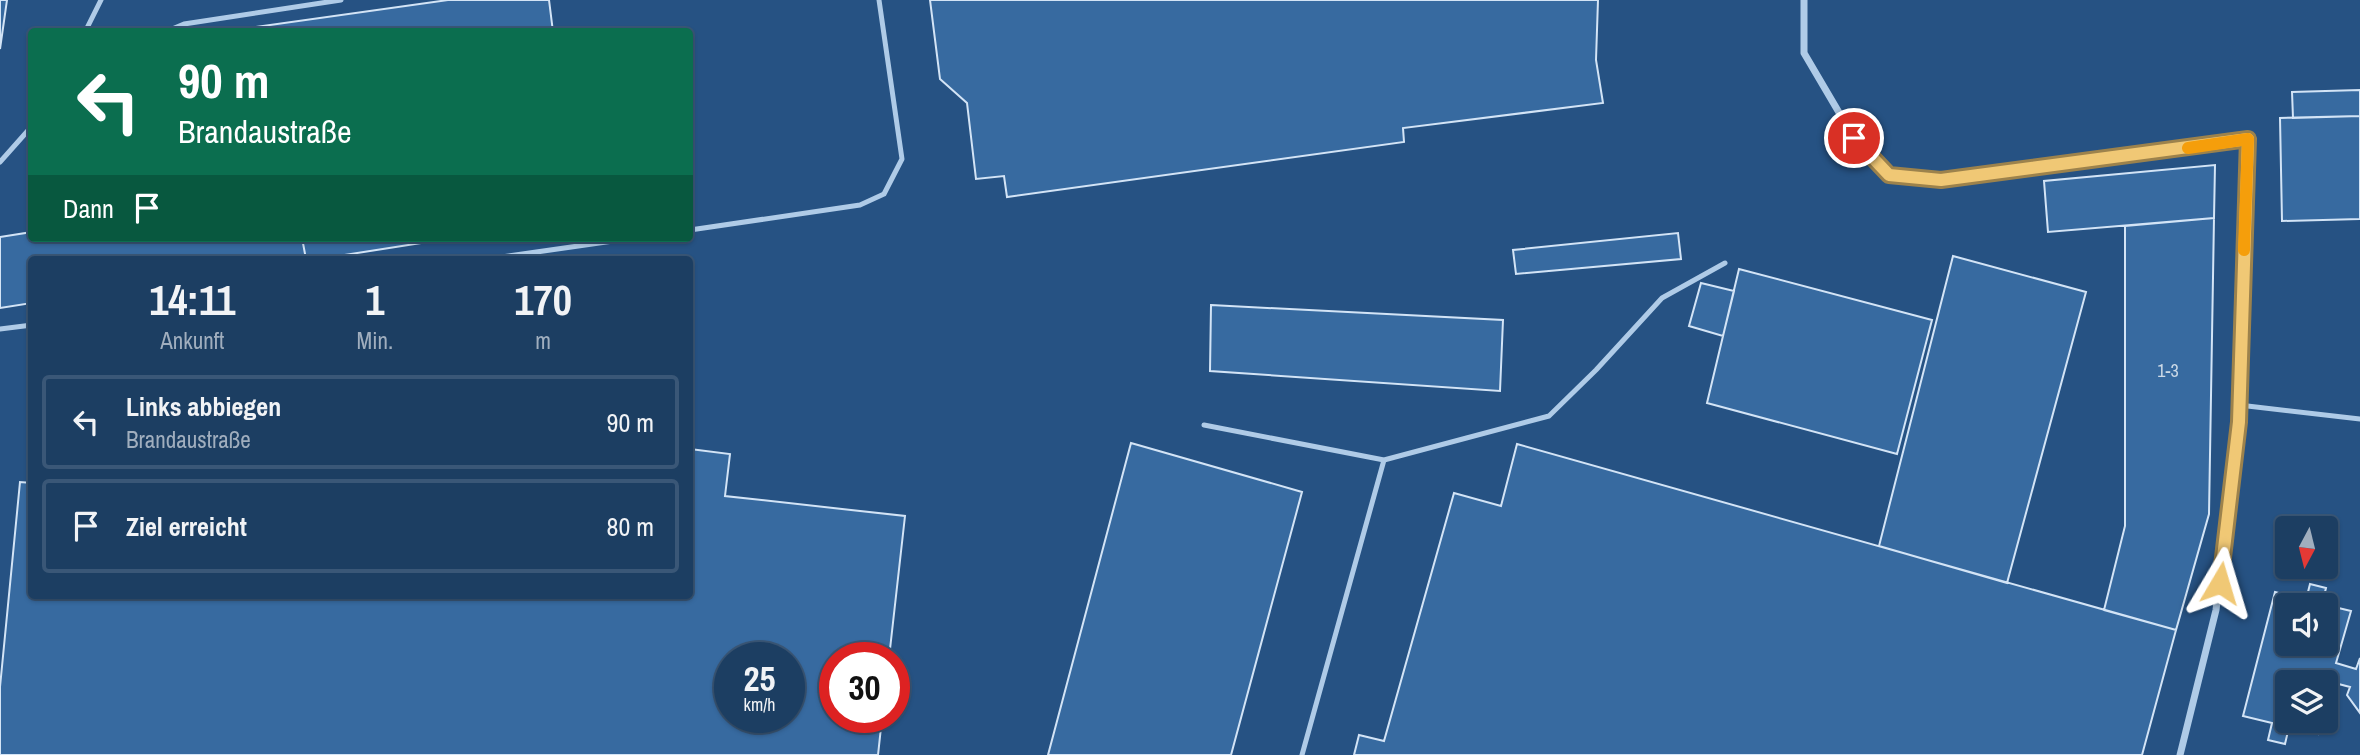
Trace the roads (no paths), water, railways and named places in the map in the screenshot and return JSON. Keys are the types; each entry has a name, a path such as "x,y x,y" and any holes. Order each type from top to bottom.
{"street":[{"path":"1804,0 1804,53 1854,138 1889,175 1941,180 2248,139 2239,405 2216,610 2180,755"}],"lane":[{"path":"87,28 101,0"},
{"path":"174,28 184,24 341,0"},
{"path":"693,230 860,205 884,194 902,159 879,0"},
{"path":"0,162 28,130"},
{"path":"509,256 606,242"},
{"path":"1204,425 1384,460 1549,416 1596,370 1662,298 1725,264"},
{"path":"0,329 28,326"},
{"path":"2239,405 2360,419"},
{"path":"1302,755 1384,460"}]}
